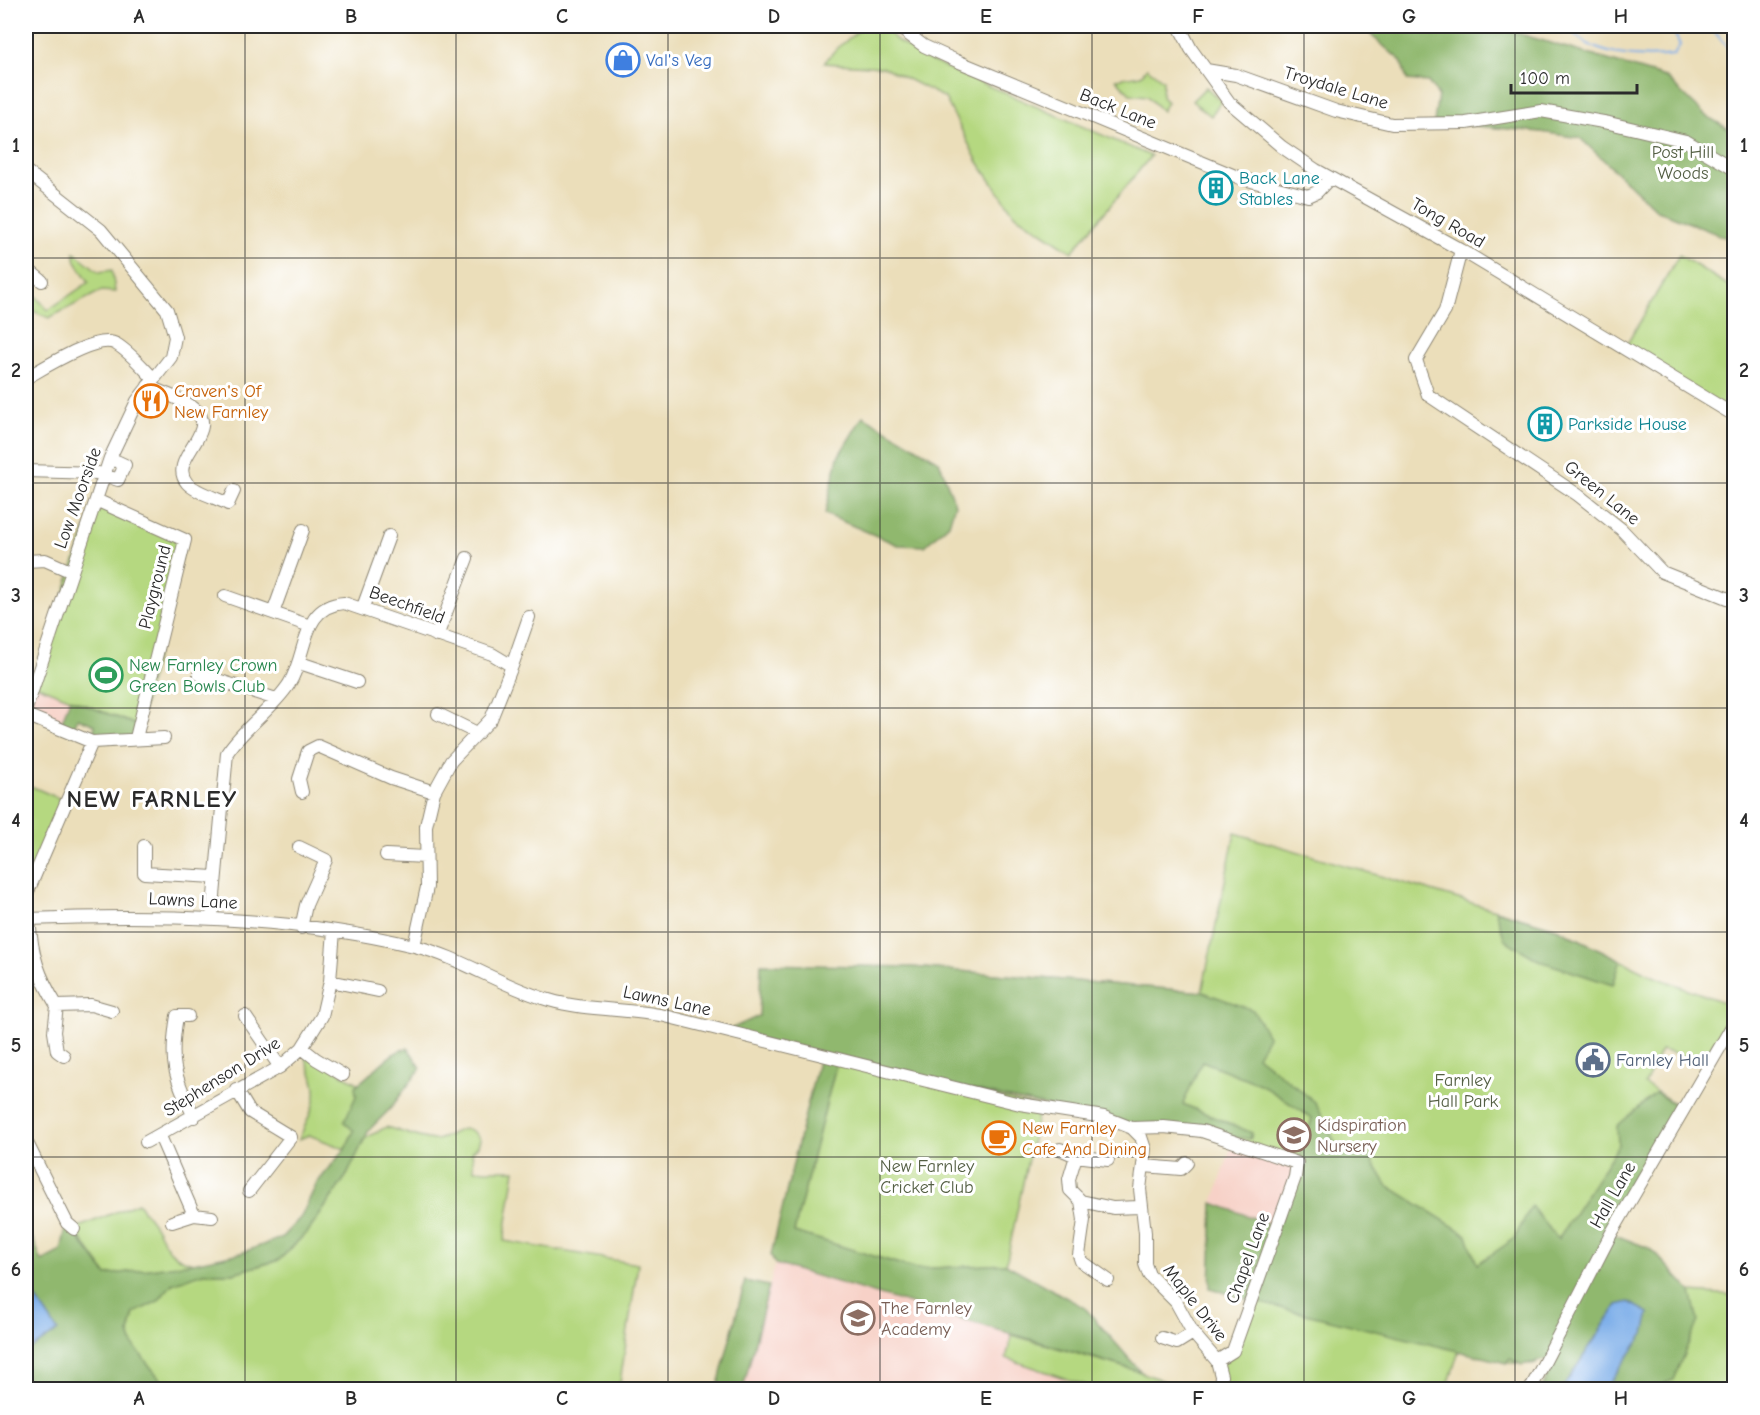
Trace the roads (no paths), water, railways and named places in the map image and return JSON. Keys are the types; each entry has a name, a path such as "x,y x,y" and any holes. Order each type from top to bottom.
{"street":[{"name":"Back Lane","path":"897,26 924,46 957,61 1240,178 1308,196 1317,192 1330,178"},
{"name":"Tong Road","path":"1179,26 1191,49 1229,102 1282,147 1330,178 1461,250 1734,415"},
{"name":"Troydale Lane","path":"1206,70 1236,75 1336,111 1392,124 1466,123 1541,111 1609,123 1686,141 1734,169"},
{"name":"Low Moorside","path":"26,171 101,230 167,310 175,337 171,357 137,401 110,459 28,694 26,709"},
{"name":"Green Lane","path":"1461,250 1445,311 1416,360 1428,395 1578,495 1621,529 1662,572 1734,601"},
{"path":"26,268 42,281"},
{"path":"26,378 92,344 105,340 116,343 151,383 196,410 202,420 201,432 185,460 183,474 188,484 228,504 234,492"},
{"path":"26,471 104,475"},
{"name":"Playground","path":"96,500 185,540 136,738"},
{"path":"273,613 303,530"},
{"path":"363,607 389,536"},
{"path":"436,636 467,558"},
{"path":"26,561 45,560 70,571"},
{"path":"225,596 310,626"},
{"name":"Beechfield","path":"212,918 227,753 237,737 276,699 300,663 310,626 317,612 329,604 344,603 363,607 436,636 492,654 512,666"},
{"path":"414,946 427,887 424,857 426,826 434,792 451,761 475,732 490,719 512,666 528,617"},
{"path":"300,663 357,682"},
{"path":"199,674 276,699"},
{"path":"438,714 475,732"},
{"path":"26,715 93,742 164,738"},
{"path":"26,896 93,742"},
{"path":"302,792 299,779 308,751 318,746 391,778 434,792"},
{"path":"144,846 144,873 214,877"},
{"path":"299,847 326,860"},
{"path":"301,928 306,905 326,860 336,852"},
{"path":"386,855 424,857"},
{"name":"Lawns Lane","path":"27,919 100,916 212,918 334,931 414,946 549,1000 655,1014 1020,1104 1111,1119 1132,1128 1164,1127 1202,1131 1297,1163"},
{"path":"27,919 32,952 40,978 57,1006 54,1032 57,1051 64,1056"},
{"name":"Stephenson Drive","path":"146,1142 194,1117 236,1089 280,1067 302,1048 322,1016 330,981 334,931"},
{"path":"330,981 374,994"},
{"path":"57,1006 91,1005 112,1011"},
{"path":"178,1015 171,1051 177,1080 194,1117"},
{"path":"245,1016 280,1067"},
{"name":"Hall Lane","path":"1530,1389 1611,1234 1734,1023"},
{"path":"302,1048 344,1075"},
{"path":"236,1089 250,1112 291,1137 249,1191"},
{"name":"Maple Drive","path":"1132,1128 1141,1137 1144,1166 1140,1207 1145,1233 1145,1264 1149,1275 1176,1302 1193,1334 1216,1361"},
{"path":"160,1136 194,1215"},
{"path":"26,1141 67,1223 74,1229"},
{"path":"1060,1149 1076,1156 1108,1160"},
{"path":"1076,1156 1069,1179 1070,1190 1081,1201 1113,1208 1140,1207"},
{"name":"Chapel Lane","path":"1216,1361 1233,1351 1295,1177 1297,1163"},
{"path":"1144,1166 1184,1171"},
{"path":"1081,1201 1084,1220 1079,1255 1081,1261 1108,1280"},
{"path":"172,1222 194,1215 212,1217"},
{"path":"1162,1338 1177,1343 1193,1334"},
{"path":"1216,1361 1221,1376 1220,1389"}],"water":[{"path":"26,1283 58,1331 26,1352"},
{"path":"1629,1302 1649,1313 1644,1334 1605,1389 1562,1389 1617,1305"}],"waterway":[{"path":"1569,26 1577,36 1601,50 1646,57 1674,55 1680,45 1671,26"},
{"path":"1710,26 1734,56"}],"place":[{"name":"Val's Veg","path":"623,60"},
{"name":"Back Lane Stables","path":"1216,188"},
{"name":"Craven's Of New Farnley","path":"151,401"},
{"name":"Parkside House","path":"1545,424"},
{"name":"New Farnley Crown Green Bowls Club","path":"106,675"},
{"name":"Farnley Hall","path":"1593,1060"},
{"name":"Kidspiration Nursery","path":"1294,1135"},
{"name":"New Farnley Cafe And Dining","path":"999,1138"},
{"name":"The Farnley Academy","path":"858,1318"}],"district":[{"name":"NEW FARNLEY","path":"152,799"}],"park label":[{"name":"Post Hill Woods","path":"1683,162"},
{"name":"Farnley Hall Park","path":"1463,1090"},
{"name":"New Farnley Cricket Club","path":"927,1176"}]}
